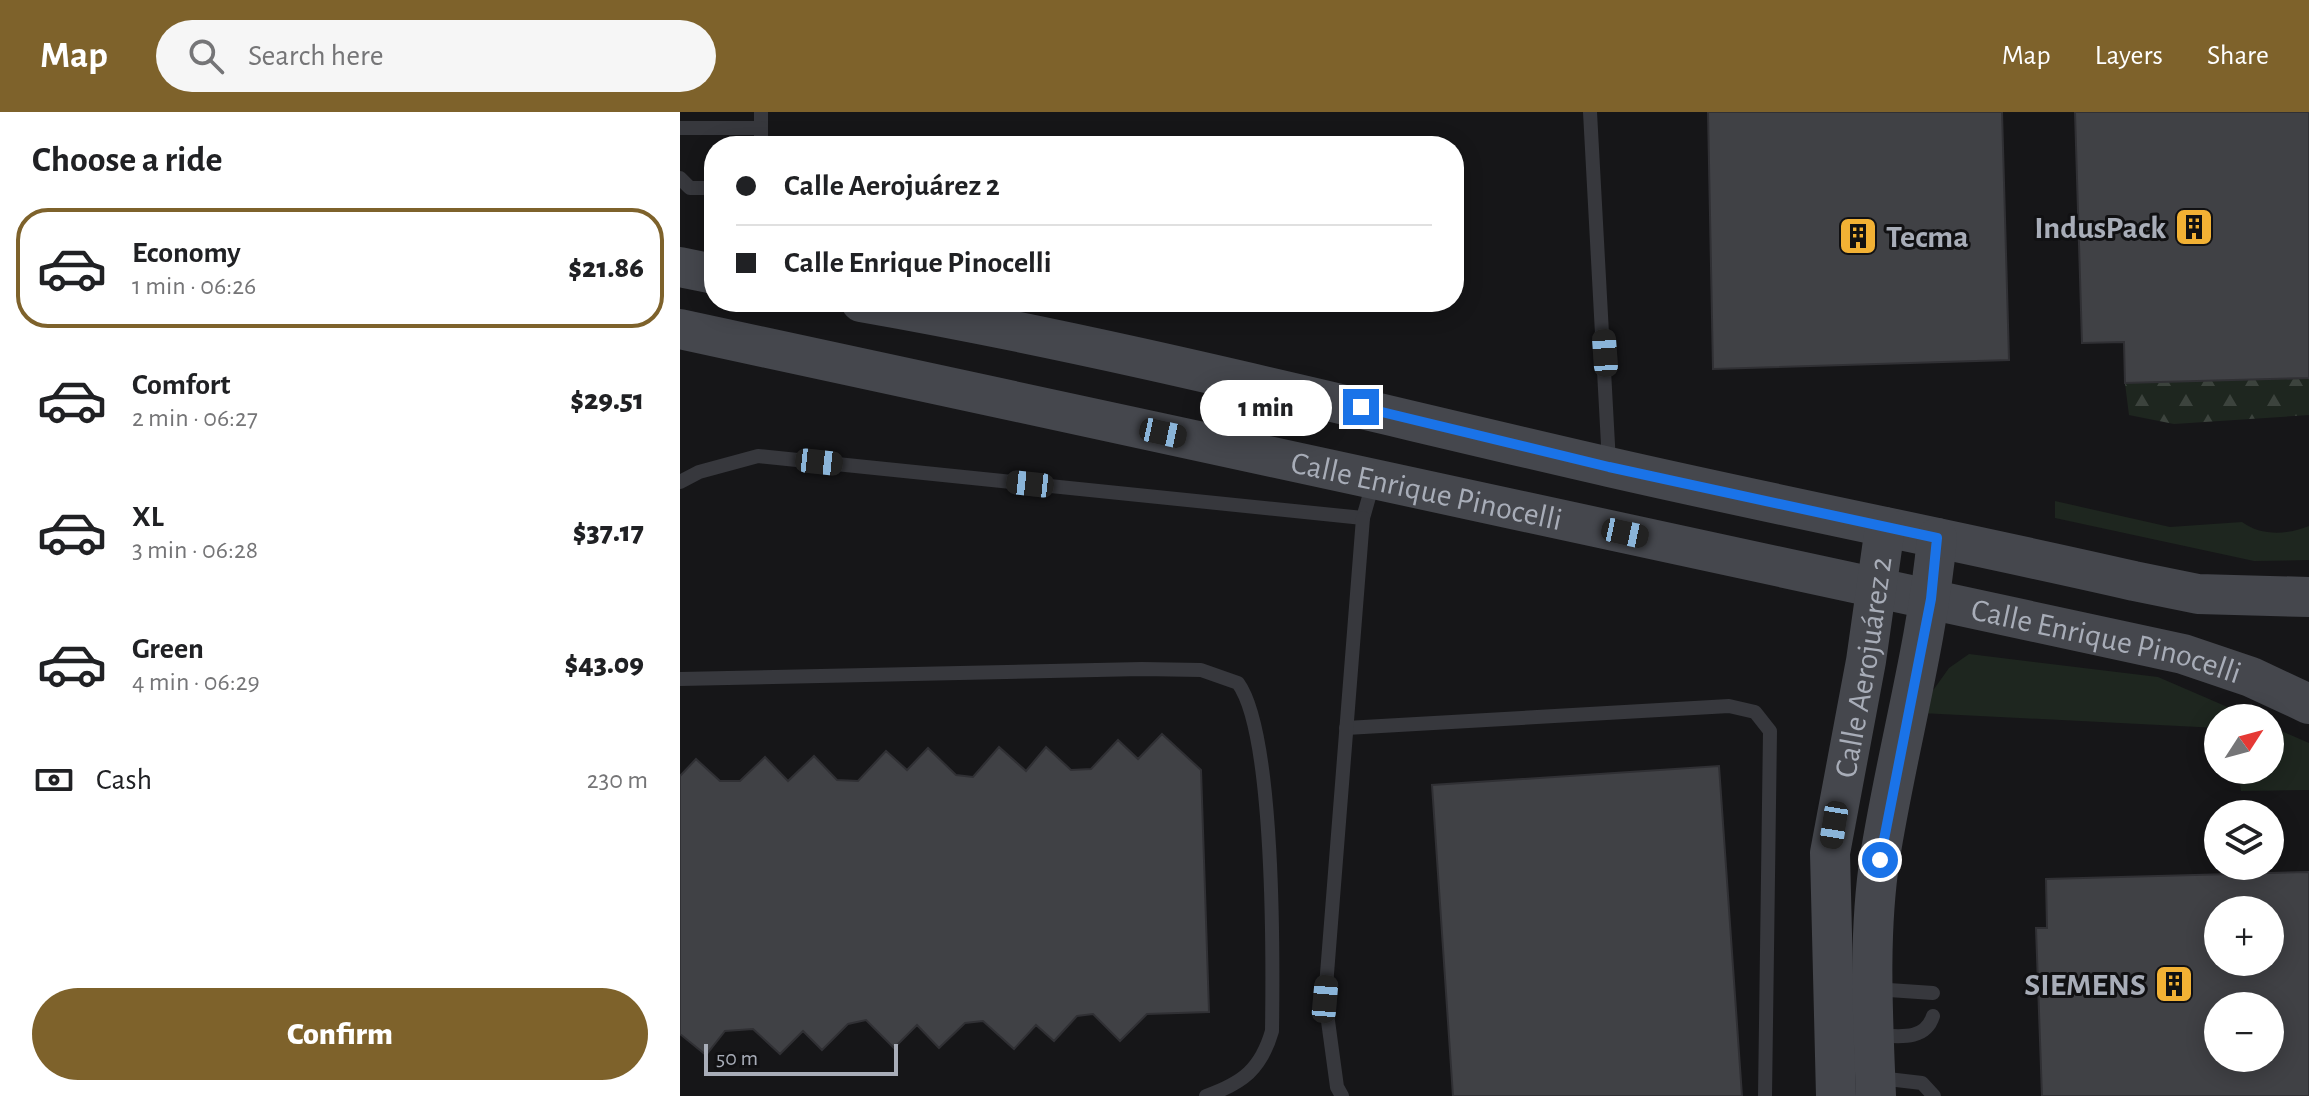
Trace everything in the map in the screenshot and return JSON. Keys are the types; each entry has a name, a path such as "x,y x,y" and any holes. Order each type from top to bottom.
{"main road":[{"path":"680,267 704,272"},
{"name":"Calle Enrique Pinocelli","path":"918,312 1361,407 1609,467 2198,594 2309,597"},
{"name":"Calle Enrique Pinocelli","path":"680,329 2183,654 2251,677 2309,704"},
{"name":"Calle Aerojuárez 2","path":"1855,1083 1830,853 1866,661 1885,527"},
{"name":"Calle Aerojuárez 2","path":"1855,1083 1874,1035 1880,860 1931,599 1937,538"}],"lane":[{"path":"761,112 761,136"},
{"path":"1590,112 1609,467"},
{"path":"680,128 761,128"},
{"path":"680,178 690,188 704,188"},
{"path":"680,482 699,472 758,456 1363,518"},
{"path":"1342,1096 1337,1087 1325,999 1363,518 1374,479"},
{"path":"680,679 1186,669 1223,675 1238,683 1252,708 1264,779 1272,1031 1265,1054 1254,1071 1235,1086 1206,1096"},
{"path":"1346,728 1729,706 1755,712 1770,731 1765,1096"},
{"path":"1874,989 1933,993"},
{"path":"1874,1035 1917,1035 1925,1031 1933,1016"},
{"path":"1855,1083 1922,1083 1934,1096"}],"green space":[{"path":"2309,378 2309,415 2174,424 2129,415 2125,383"},
{"path":"2055,501 2170,527 2242,522 2257,530 2274,533 2309,526 2309,560 2254,561 2055,518"},
{"path":"1969,654 2158,677 2221,704 2204,704 2204,727 1901,712 1934,689 1949,668"},
{"path":"2284,732 2309,743 2309,790 2241,791 2240,784 2284,784"}],"building":[{"name":"Tecma","path":"1708,112 2002,112 2009,360 1713,369"},
{"name":"IndusPack","path":"2075,112 2309,112 2309,378 2125,383 2124,342 2082,343"},
{"path":"1162,734 1201,770 1209,1012 1147,1014 1120,1041 1093,1014 1077,1016 1054,1041 1036,1025 1014,1049 983,1021 965,1023 939,1048 917,1025 894,1048 866,1020 848,1024 822,1050 803,1031 780,1054 753,1029 725,1031 706,1055 680,1034 680,776 696,759 720,781 740,781 765,757 788,781 814,756 837,780 858,781 886,751 907,770 928,748 956,775 973,777 999,747 1026,771 1046,747 1071,770 1091,769 1118,740 1138,759"},
{"path":"1719,766 1742,1096 1453,1096 1432,785"},
{"name":"SIEMENS","path":"2309,872 2309,1096 2042,1096 2036,928 2047,928 2046,879 2204,875 2204,880 2284,880 2284,873"}],"place":[{"name":"IndusPack","path":"2194,227"},
{"name":"Tecma","path":"1858,236"},
{"name":"SIEMENS","path":"2174,984"}],"route":[{"path":"1361,407 1609,467 1937,538 1931,599 1880,860"}]}
